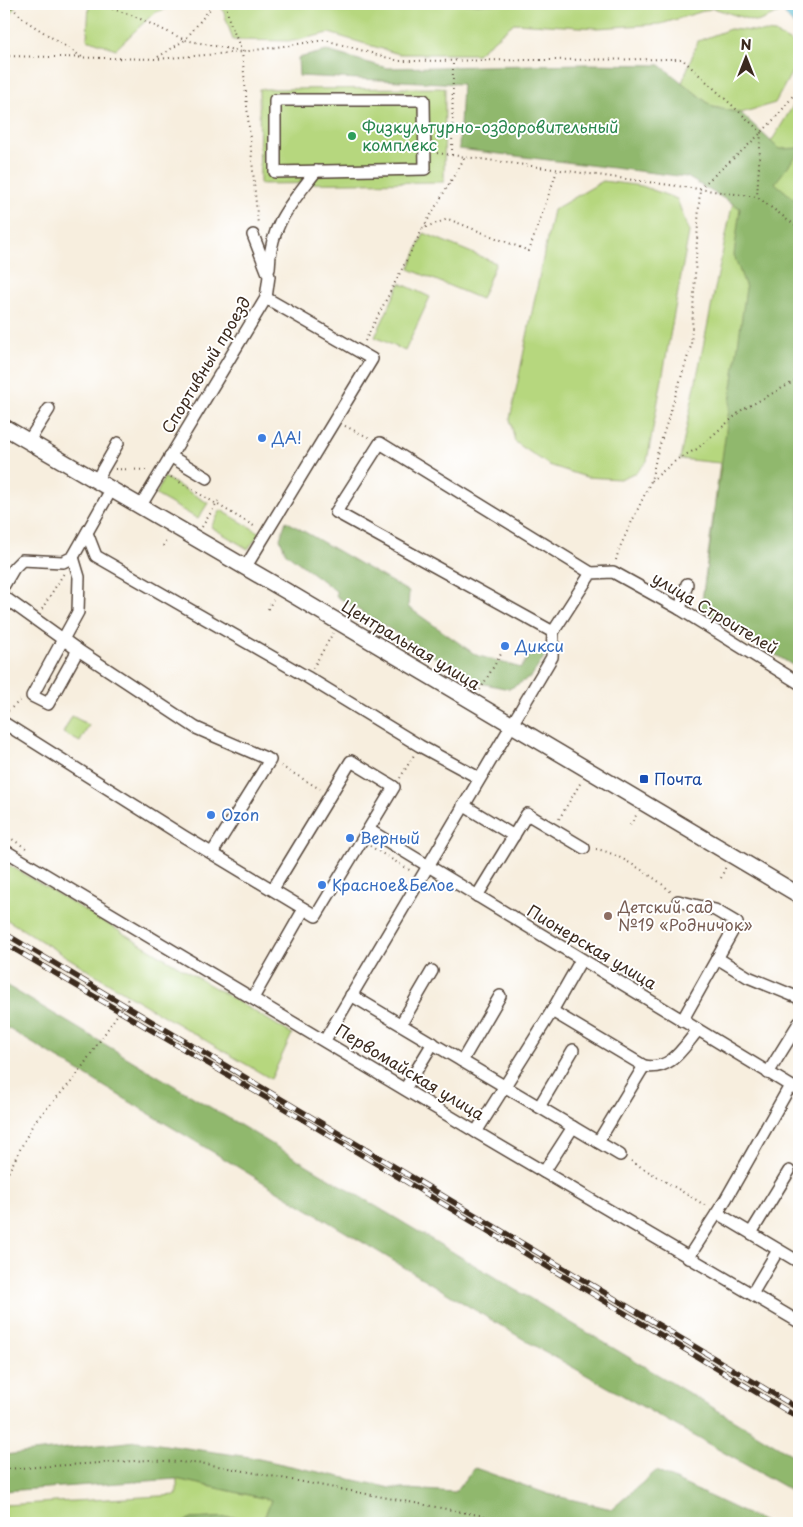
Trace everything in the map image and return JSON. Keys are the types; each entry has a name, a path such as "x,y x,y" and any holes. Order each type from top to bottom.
{"main road":[{"name":"Центральная улица","path":"4,427 28,442 99,475 111,490 799,895"}],"street":[{"path":"275,100 424,100 424,151 425,169 275,172 275,100"},
{"path":"269,276 270,253 277,224 316,171"},
{"name":"Спортивный проезд","path":"140,507 266,298 269,276 253,235"},
{"path":"245,568 372,359 266,298"},
{"path":"28,442 49,409"},
{"path":"553,632 336,512 380,442 591,574 613,572"},
{"path":"99,475 118,443"},
{"path":"170,456 207,478"},
{"path":"4,585 14,568 22,560 62,562 73,557 111,490"},
{"path":"87,533 96,556 307,677 420,746 479,778"},
{"path":"73,557 79,577 78,612 32,696 48,704 78,650"},
{"name":"улица Строителей","path":"613,572 680,609 799,684"},
{"path":"325,1040 552,656 553,632 591,574"},
{"path":"680,609 687,584"},
{"path":"4,597 78,650 196,728 270,760 212,853"},
{"path":"4,723 316,916 394,787 351,761 273,889"},
{"path":"463,805 514,836"},
{"path":"477,896 527,814 584,848"},
{"name":"Пионерская улица","path":"369,830 795,1089"},
{"name":"Первомайская улица","path":"4,850 688,1258 799,1322"},
{"path":"678,901 715,910 737,923 682,1021"},
{"path":"253,998 304,909"},
{"path":"717,958 748,977 799,998"},
{"path":"476,1132 552,1011 581,960"},
{"path":"400,1024 432,971"},
{"path":"351,995 620,1155"},
{"path":"462,1061 500,996"},
{"path":"552,1011 644,1066 656,1068 674,1059 698,1030"},
{"path":"768,1073 799,1023"},
{"path":"405,1089 433,1044"},
{"path":"539,1107 573,1050"},
{"path":"598,1142 644,1066"},
{"path":"688,1258 795,1089"},
{"path":"544,1172 573,1127"},
{"path":"751,1233 789,1171"},
{"path":"717,1213 799,1262"},
{"path":"752,1294 778,1250"}],"path":[{"path":"8,4 26,21 84,59"},
{"path":"98,4 134,16 185,40 242,52"},
{"path":"156,59 185,40 214,4"},
{"path":"226,4 229,20 242,52 258,226 253,235"},
{"path":"4,56 156,59 242,52 325,40 399,61 682,59 760,132 757,197"},
{"path":"452,156 453,62"},
{"path":"613,572 619,549 651,480 657,454 691,346 700,188 760,132 793,97 799,86"},
{"path":"424,151 757,197 799,228"},
{"path":"360,352 423,228 465,157"},
{"path":"423,228 448,219 529,251 557,170"},
{"path":"651,480 679,458 697,449 742,410 799,379"},
{"path":"334,421 380,442"},
{"path":"99,475 161,471 266,533"},
{"path":"202,527 217,503"},
{"path":"163,546 169,537"},
{"path":"36,620 64,572 56,572"},
{"path":"268,609 274,599"},
{"path":"307,677 333,633"},
{"path":"480,690 501,654"},
{"path":"4,712 7,712 21,700 26,692"},
{"path":"394,787 420,746"},
{"path":"270,760 331,796"},
{"path":"552,830 582,780"},
{"path":"630,825 637,814"},
{"path":"362,841 421,877"},
{"path":"584,848 598,849 611,854 659,882 678,901"},
{"path":"721,878 726,866"},
{"path":"4,1181 34,1122 74,1079 130,996"},
{"path":"620,1155 717,1213"},
{"path":"4,1469 149,1460 207,1464 520,1523"}],"green space":[{"path":"4,4 17,4 4,26"},
{"path":"89,4 178,4 154,13 116,49 87,39"},
{"path":"221,4 776,4 784,11 757,22 713,8 661,24 597,28 514,23 477,54 399,54 329,33 293,41 233,40"},
{"path":"730,29 775,33 796,45 794,68 775,103 741,113 713,107 682,83 698,41"},
{"path":"327,51 387,68 585,64 660,65 713,107 741,113 779,149 799,148 799,152 775,183 799,203 799,669 701,609 746,288 734,255 740,208 687,177 459,149 462,84 299,76 298,58"},
{"name":"Физкультурно-оздоровительный комплекс","path":"445,88 444,182 260,184 259,89"},
{"path":"799,96 799,669 701,609 720,463 680,459 732,206"},
{"path":"603,181 642,186 677,199 689,232 647,461 637,472 620,479 586,477 549,465 515,442 510,419 553,210"},
{"path":"424,233 496,263 481,299 409,269"},
{"path":"400,283 430,297 405,351 375,337"},
{"path":"164,477 208,503 198,519 156,495"},
{"path":"221,510 260,533 248,549 211,527"},
{"path":"286,521 409,592 408,607 476,655 521,668 535,646 547,653 531,677 509,689 475,682 336,596 336,591 286,553 280,539"},
{"path":"72,716 89,725 80,742 63,733"},
{"path":"4,862 292,1034 271,1079 130,996 4,918"},
{"path":"4,984 799,1459 799,1495 528,1342 4,1026"},
{"path":"137,1441 250,1457 391,1488 455,1492 475,1468 548,1494 612,1509 656,1471 766,1523 262,1523 271,1500 176,1479 4,1491 4,1455"},
{"path":"177,1479 272,1500 262,1523 240,1523 237,1517 189,1519 183,1523 4,1523 4,1505 177,1495"},
{"path":"237,1517 240,1523 183,1523 189,1519"}],"water":[{"path":"777,4 799,4 799,32"}],"railway":[{"path":"4,933 799,1409"},
{"path":"4,943 302,1119 799,1418"}],"place":[{"name":"Физкультурно-оздоровительный комплекс","path":"352,136"},
{"name":"ДА!","path":"262,438"},
{"name":"Дикси","path":"505,646"},
{"name":"Почта","path":"644,779"},
{"name":"Ozon","path":"211,815"},
{"name":"Верный","path":"350,838"},
{"name":"Красное&Белое","path":"322,885"},
{"name":"Детский сад №19 «Родничок»","path":"608,916"}]}
